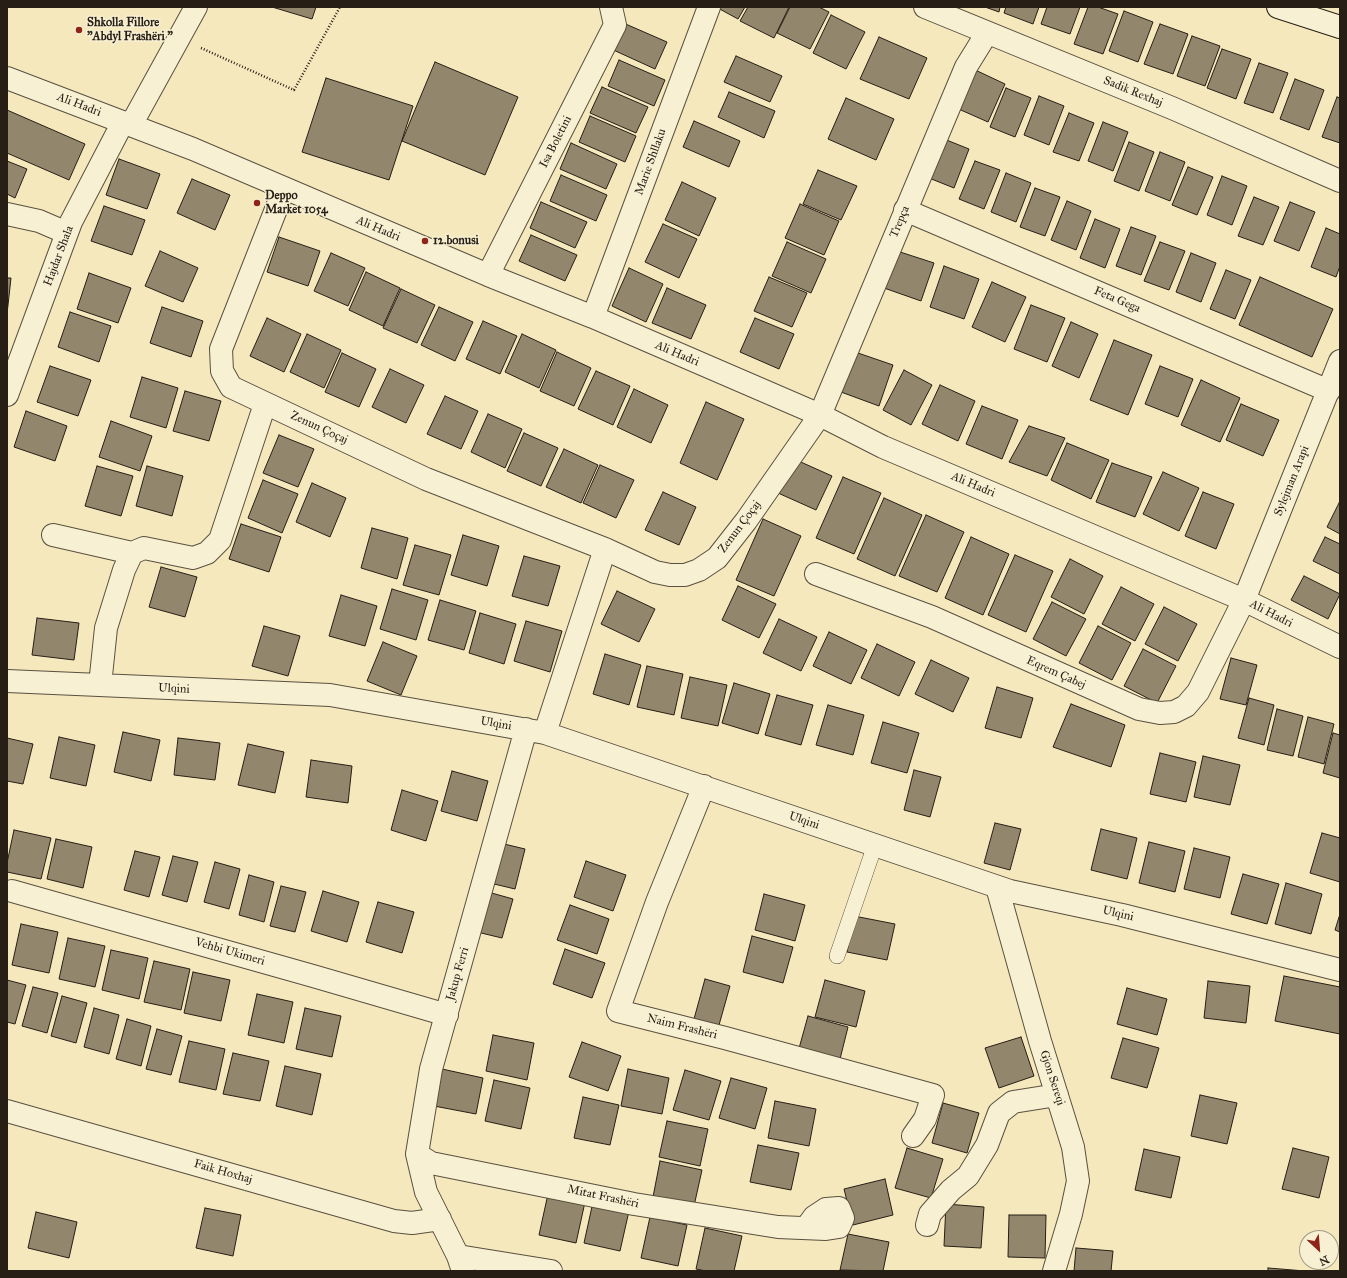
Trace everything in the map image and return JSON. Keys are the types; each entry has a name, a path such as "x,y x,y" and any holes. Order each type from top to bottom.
{"street":[{"name":"Hajdar Shala","path":"7,395 67,233 127,124 179,42 196,7"},
{"name":"Isa Boletini","path":"488,275 615,25 611,7"},
{"name":"Marie Shllaku","path":"593,317 709,7"},
{"name":"Sadik Rexhaj","path":"925,7 1172,108 1340,181"},
{"path":"1278,7 1340,26"},
{"name":"Trepça","path":"820,415 966,67 987,32"},
{"name":"Ali Hadri","path":"7,78 193,149 488,275 593,317 820,415 883,447 1244,600 1340,648"},
{"name":"Zenun Çoçaj","path":"284,189 221,349 222,371 231,387 426,478 605,549 655,572 670,575 685,575 699,570 717,558 746,521 820,415"},
{"name":"Feta Gega","path":"905,210 1329,390"},
{"path":"7,214 39,221 67,233"},
{"name":"Sylejman Arapi","path":"1244,600 1340,361"},
{"path":"53,535 132,553 144,548 193,558 207,553 220,540 266,404"},
{"path":"536,731 605,549"},
{"path":"100,685 106,628 124,570 132,553"},
{"name":"Eqrem Çabej","path":"816,574 932,618 1139,709 1160,713 1174,712 1186,706 1198,692 1244,600"},
{"name":"Ulqini","path":"7,681 330,695 536,731 704,786 996,886 1122,915 1340,970"},
{"name":"Jakup Ferri","path":"461,1263 426,1192 417,1154 431,1069 536,731"},
{"name":"Naim Frashëri","path":"704,786 657,902 618,1011 725,1038 933,1095 925,1119 913,1136"},
{"name":"Gjon Sereqi","path":"996,886 1040,1041 1073,1147 1078,1181 1071,1214 1054,1271"},
{"name":"Vehbi Ukimeri","path":"12,891 298,971 447,1015"},
{"path":"927,1225 930,1214 952,1190 968,1176 987,1145 999,1112 1013,1102 1057,1095"},
{"name":"Faik Hoxhaj","path":"7,1111 394,1221 412,1223 440,1219"},
{"name":"Mitat Frashëri","path":"417,1154 431,1163 634,1204 736,1222 778,1227 798,1227"},
{"path":"461,1263 551,1271"}],"lane":[{"path":"837,956 875,845"}],"path":[{"path":"179,42 199,47 294,90 340,7"}],"building":[{"path":"272,7 316,7 312,19"},
{"path":"716,7 745,7 738,19"},
{"path":"748,7 789,7 774,38 740,21"},
{"path":"790,7 819,7 829,12 810,49 777,33"},
{"path":"985,7 1000,7 999,12"},
{"path":"1006,7 1039,7 1033,24 1004,13"},
{"path":"1047,7 1080,7 1070,34 1041,24"},
{"path":"1088,7 1098,7 1118,14 1103,54 1074,44"},
{"path":"1124,11 1153,22 1138,62 1109,51"},
{"path":"831,15 865,32 846,69 813,53"},
{"path":"621,22 667,42 655,69 609,48"},
{"path":"1160,24 1188,34 1173,74 1144,64"},
{"path":"1192,36 1220,46 1205,86 1177,76"},
{"path":"879,37 927,58 909,99 860,79"},
{"path":"1222,49 1251,59 1236,99 1207,88"},
{"path":"736,56 782,76 770,102 724,82"},
{"path":"619,60 665,80 654,106 608,86"},
{"path":"435,62 518,97 485,175 402,141"},
{"path":"1259,63 1288,73 1273,113 1244,103"},
{"path":"971,68 1005,84 988,122 954,107"},
{"path":"326,78 413,106 389,180 302,152"},
{"path":"1295,79 1324,90 1309,130 1280,119"},
{"path":"602,87 648,107 636,133 590,113"},
{"path":"1006,88 1031,98 1015,137 990,127"},
{"path":"729,92 775,111 764,138 718,117"},
{"path":"1039,96 1064,106 1049,145 1024,135"},
{"path":"1337,97 1340,98 1340,143 1322,137"},
{"path":"846,98 894,119 876,160 828,139"},
{"path":"7,110 85,144 69,180 7,153"},
{"path":"1069,113 1094,123 1079,161 1053,152"},
{"path":"590,116 636,136 625,162 579,142"},
{"path":"694,121 740,141 729,167 683,147"},
{"path":"1103,122 1128,132 1113,171 1088,161"},
{"path":"944,139 969,149 954,188 929,178"},
{"path":"1129,142 1154,152 1139,191 1114,181"},
{"path":"571,143 617,164 606,189 560,169"},
{"path":"1160,152 1185,162 1170,201 1145,191"},
{"path":"119,159 160,174 147,209 106,195"},
{"path":"7,161 27,169 15,198 7,194"},
{"path":"975,161 1000,170 984,209 959,199"},
{"path":"1188,167 1213,177 1197,215 1172,205"},
{"path":"818,170 857,186 841,220 803,204"},
{"path":"1006,173 1031,183 1016,222 991,212"},
{"path":"561,175 607,195 596,221 550,201"},
{"path":"1222,176 1247,186 1232,225 1207,215"},
{"path":"192,179 230,195 215,230 177,213"},
{"path":"682,182 716,198 699,236 665,220"},
{"path":"1035,188 1060,197 1045,236 1020,227"},
{"path":"1254,197 1279,207 1263,245 1238,236"},
{"path":"1067,201 1091,211 1076,250 1051,240"},
{"path":"541,202 587,222 575,248 530,228"},
{"path":"1290,202 1315,212 1299,251 1274,241"},
{"path":"800,204 839,221 824,255 785,238"},
{"path":"104,206 145,220 132,255 91,241"},
{"path":"1095,219 1120,229 1105,268 1080,258"},
{"path":"663,224 697,239 679,278 645,262"},
{"path":"1131,227 1156,236 1141,275 1116,266"},
{"path":"1326,228 1340,234 1340,266 1336,277 1311,267"},
{"path":"531,235 577,255 565,281 519,261"},
{"path":"279,237 320,251 308,286 267,272"},
{"path":"787,242 826,259 811,293 772,276"},
{"path":"1160,242 1185,251 1169,290 1144,281"},
{"path":"160,251 198,268 183,302 145,286"},
{"path":"897,251 934,263 921,301 884,288"},
{"path":"331,253 365,268 348,306 314,291"},
{"path":"1191,253 1216,263 1201,302 1176,292"},
{"path":"944,266 979,279 964,319 930,307"},
{"path":"629,268 663,284 646,322 612,306"},
{"path":"1226,270 1251,280 1235,319 1210,309"},
{"path":"366,272 400,288 383,326 349,310"},
{"path":"89,273 131,288 118,323 77,309"},
{"path":"769,277 807,293 792,327 754,311"},
{"path":"1260,277 1333,309 1312,357 1239,325"},
{"path":"7,278 11,278 7,314"},
{"path":"992,282 1026,297 1005,342 972,327"},
{"path":"667,288 706,305 691,339 652,323"},
{"path":"401,289 435,305 417,343 383,328"},
{"path":"1031,305 1065,318 1047,362 1014,349"},
{"path":"162,307 203,321 191,357 150,343"},
{"path":"439,307 473,322 455,361 421,345"},
{"path":"70,312 111,326 99,362 58,347"},
{"path":"267,318 301,334 284,372 250,356"},
{"path":"755,318 794,334 779,369 740,352"},
{"path":"483,321 517,336 500,374 466,359"},
{"path":"1071,322 1098,334 1079,378 1052,366"},
{"path":"307,334 341,350 324,388 290,372"},
{"path":"522,334 556,350 539,388 505,372"},
{"path":"1114,340 1152,355 1128,415 1090,400"},
{"path":"557,352 591,368 574,406 540,391"},
{"path":"855,352 893,365 879,406 841,392"},
{"path":"342,353 376,369 359,407 325,392"},
{"path":"50,366 91,380 78,416 37,402"},
{"path":"1160,366 1193,379 1178,417 1145,404"},
{"path":"390,369 424,385 406,423 372,407"},
{"path":"904,370 932,385 911,425 883,410"},
{"path":"596,371 630,386 613,425 578,409"},
{"path":"142,377 178,388 166,428 130,417"},
{"path":"1201,380 1240,398 1220,442 1181,425"},
{"path":"940,385 975,401 958,441 922,424"},
{"path":"634,389 668,405 651,443 617,427"},
{"path":"185,391 221,401 209,441 173,431"},
{"path":"445,396 478,411 461,449 427,434"},
{"path":"706,402 744,419 717,480 680,463"},
{"path":"1241,404 1279,420 1263,456 1226,440"},
{"path":"982,406 1018,420 1002,459 966,444"},
{"path":"26,411 67,426 55,461 14,447"},
{"path":"488,414 522,429 505,468 471,452"},
{"path":"111,421 152,436 140,471 99,457"},
{"path":"1029,426 1065,438 1047,476 1009,462"},
{"path":"524,433 558,448 541,486 507,471"},
{"path":"279,435 314,449 298,487 263,473"},
{"path":"1067,443 1109,460 1091,499 1051,480"},
{"path":"564,449 598,465 581,503 546,487"},
{"path":"794,459 832,476 816,510 778,493"},
{"path":"1112,463 1152,477 1135,517 1096,502"},
{"path":"600,465 634,480 616,518 583,503"},
{"path":"97,466 133,476 121,516 85,506"},
{"path":"147,466 183,476 172,516 136,506"},
{"path":"1163,472 1199,488 1179,531 1143,514"},
{"path":"843,477 881,493 854,554 816,538"},
{"path":"263,480 298,494 282,533 248,518"},
{"path":"312,483 346,498 330,537 296,522"},
{"path":"663,492 696,507 679,545 645,530"},
{"path":"1203,492 1234,504 1216,549 1185,536"},
{"path":"884,498 922,515 895,576 857,559"},
{"path":"1339,503 1340,504 1340,534 1327,527"},
{"path":"926,515 964,532 937,592 899,576"},
{"path":"763,519 801,536 774,596 736,580"},
{"path":"241,524 281,537 269,572 229,559"},
{"path":"372,528 408,538 397,579 361,568"},
{"path":"463,535 499,546 487,586 451,575"},
{"path":"971,537 1009,554 983,615 945,598"},
{"path":"1325,537 1340,544 1340,574 1313,561"},
{"path":"415,545 451,555 439,595 403,585"},
{"path":"1015,555 1053,571 1026,632 988,615"},
{"path":"524,556 560,566 548,606 512,596"},
{"path":"1070,559 1103,576 1084,614 1051,597"},
{"path":"161,567 197,577 185,617 149,607"},
{"path":"1304,576 1340,594 1328,619 1291,600"},
{"path":"738,586 776,604 759,638 722,620"},
{"path":"1121,587 1154,604 1135,641 1102,624"},
{"path":"392,589 428,600 416,640 380,629"},
{"path":"617,591 655,609 639,642 601,624"},
{"path":"341,595 377,606 365,646 329,636"},
{"path":"440,600 476,611 464,650 428,640"},
{"path":"1052,602 1086,619 1066,656 1033,639"},
{"path":"1164,607 1197,624 1178,661 1145,644"},
{"path":"480,613 516,624 504,664 469,653"},
{"path":"37,618 79,623 74,660 32,655"},
{"path":"779,619 817,637 801,671 763,653"},
{"path":"526,621 562,631 550,672 514,661"},
{"path":"264,626 300,636 288,676 252,666"},
{"path":"1098,626 1131,643 1112,680 1079,663"},
{"path":"829,632 867,650 851,684 813,666"},
{"path":"383,642 417,656 401,695 367,681"},
{"path":"877,644 915,662 899,696 861,678"},
{"path":"1143,649 1176,666 1157,703 1124,686"},
{"path":"605,654 641,665 629,705 593,694"},
{"path":"1231,658 1257,665 1246,705 1220,699"},
{"path":"931,660 969,678 953,712 915,694"},
{"path":"647,666 683,674 674,715 637,707"},
{"path":"690,677 727,685 718,726 681,718"},
{"path":"734,683 770,694 758,734 722,723"},
{"path":"997,687 1033,698 1021,738 985,728"},
{"path":"777,695 813,705 801,745 765,735"},
{"path":"1249,698 1274,705 1264,745 1238,738"},
{"path":"1071,704 1125,725 1111,767 1053,747"},
{"path":"828,705 864,715 853,755 816,745"},
{"path":"1277,709 1303,716 1293,756 1267,750"},
{"path":"1308,717 1334,724 1324,764 1298,757"},
{"path":"883,722 919,733 907,773 871,763"},
{"path":"123,732 160,740 151,781 114,772"},
{"path":"1333,733 1340,735 1340,778 1323,773"},
{"path":"59,737 95,745 86,786 50,778"},
{"path":"7,738 33,744 23,784 7,781"},
{"path":"178,738 220,743 215,780 174,775"},
{"path":"248,744 284,752 275,793 238,785"},
{"path":"1160,753 1196,762 1186,802 1150,794"},
{"path":"1203,756 1240,765 1230,805 1194,797"},
{"path":"311,760 352,766 348,803 306,797"},
{"path":"914,770 941,777 930,817 904,810"},
{"path":"452,771 488,781 477,821 441,811"},
{"path":"402,790 438,801 426,841 391,830"},
{"path":"995,823 1021,829 1010,870 984,863"},
{"path":"1101,829 1137,838 1127,879 1091,870"},
{"path":"14,830 51,838 41,879 7,872 7,863"},
{"path":"1322,833 1340,838 1340,882 1310,873"},
{"path":"56,839 92,847 83,888 47,879"},
{"path":"1149,842 1185,851 1175,892 1139,883"},
{"path":"500,843 525,849 515,889 490,883"},
{"path":"1194,848 1230,857 1220,898 1184,889"},
{"path":"135,851 160,857 149,897 124,890"},
{"path":"173,856 198,862 187,902 162,895"},
{"path":"586,861 626,875 613,911 574,897"},
{"path":"215,862 240,869 229,909 204,902"},
{"path":"1243,874 1279,884 1267,924 1231,914"},
{"path":"249,875 274,882 264,922 239,915"},
{"path":"1286,883 1322,894 1311,934 1275,924"},
{"path":"281,886 306,892 295,932 270,926"},
{"path":"323,891 359,902 347,942 311,931"},
{"path":"488,892 513,899 502,938 477,932"},
{"path":"764,894 805,905 795,941 755,930"},
{"path":"378,902 414,912 402,953 366,942"},
{"path":"570,905 609,919 597,954 557,940"},
{"path":"1340,914 1340,932 1335,930"},
{"path":"854,916 895,924 887,960 847,952"},
{"path":"21,924 58,932 49,973 12,965"},
{"path":"752,936 793,947 783,983 743,972"},
{"path":"68,938 105,946 95,987 59,979"},
{"path":"565,949 605,963 592,998 553,984"},
{"path":"111,950 148,958 139,999 102,990"},
{"path":"154,961 190,969 181,1010 144,1002"},
{"path":"193,972 230,980 221,1021 184,1013"},
{"path":"1284,976 1340,987 1340,1034 1275,1021"},
{"path":"705,979 730,986 719,1025 694,1019"},
{"path":"7,980 26,985 15,1024 7,1022"},
{"path":"825,980 865,991 856,1027 815,1017"},
{"path":"1208,981 1250,986 1246,1023 1204,1018"},
{"path":"33,987 58,993 47,1033 22,1026"},
{"path":"1127,988 1167,999 1157,1035 1117,1024"},
{"path":"257,994 293,1002 284,1043 248,1035"},
{"path":"62,996 87,1003 76,1043 51,1036"},
{"path":"94,1008 119,1015 109,1054 84,1047"},
{"path":"305,1008 341,1016 332,1057 296,1049"},
{"path":"808,1016 848,1027 839,1063 798,1052"},
{"path":"127,1019 151,1026 141,1066 116,1059"},
{"path":"157,1029 182,1036 171,1075 146,1069"},
{"path":"493,1035 534,1043 527,1080 486,1071"},
{"path":"1021,1037 1034,1076 999,1088 985,1048"},
{"path":"1123,1038 1159,1048 1147,1088 1111,1078"},
{"path":"189,1041 225,1049 216,1090 179,1082"},
{"path":"582,1042 621,1056 608,1091 569,1077"},
{"path":"233,1053 269,1061 260,1101 223,1094"},
{"path":"285,1066 321,1074 312,1115 276,1106"},
{"path":"442,1069 483,1078 476,1114 434,1106"},
{"path":"628,1069 669,1078 662,1114 621,1106"},
{"path":"685,1070 721,1081 709,1120 673,1110"},
{"path":"731,1078 767,1088 755,1129 719,1118"},
{"path":"494,1080 530,1088 521,1129 485,1121"},
{"path":"1200,1095 1237,1103 1227,1144 1191,1136"},
{"path":"583,1097 619,1105 610,1145 574,1138"},
{"path":"775,1101 816,1109 809,1146 768,1138"},
{"path":"943,1103 979,1113 967,1153 932,1143"},
{"path":"667,1121 708,1129 700,1166 659,1157"},
{"path":"758,1145 799,1153 791,1190 750,1182"},
{"path":"907,1148 943,1159 931,1198 895,1188"},
{"path":"1293,1148 1329,1157 1319,1198 1282,1189"},
{"path":"1144,1149 1180,1157 1171,1198 1135,1190"},
{"path":"660,1161 702,1170 694,1206 653,1197"},
{"path":"885,1179 893,1215 853,1225 844,1189"},
{"path":"548,1194 585,1202 576,1243 539,1235"},
{"path":"593,1202 629,1211 620,1251 584,1243"},
{"path":"946,1204 984,1207 981,1248 944,1246"},
{"path":"205,1208 241,1215 233,1256 196,1248"},
{"path":"36,1212 77,1222 69,1258 28,1248"},
{"path":"1009,1215 1046,1215 1045,1258 1008,1257"},
{"path":"650,1217 687,1225 678,1266 641,1258"},
{"path":"705,1228 742,1236 734,1271 706,1271 696,1269"},
{"path":"848,1234 889,1242 883,1271 840,1270"},
{"path":"1076,1248 1113,1251 1111,1271 1074,1271"},
{"path":"1268,1268 1305,1271 1268,1271"}],"place":[{"name":"Shkolla Fillore \"Abdyl Frashëri \"","path":"79,30"},
{"name":"Deppo Market 1054","path":"257,203"},
{"name":"12.bonusi","path":"425,241"}]}
